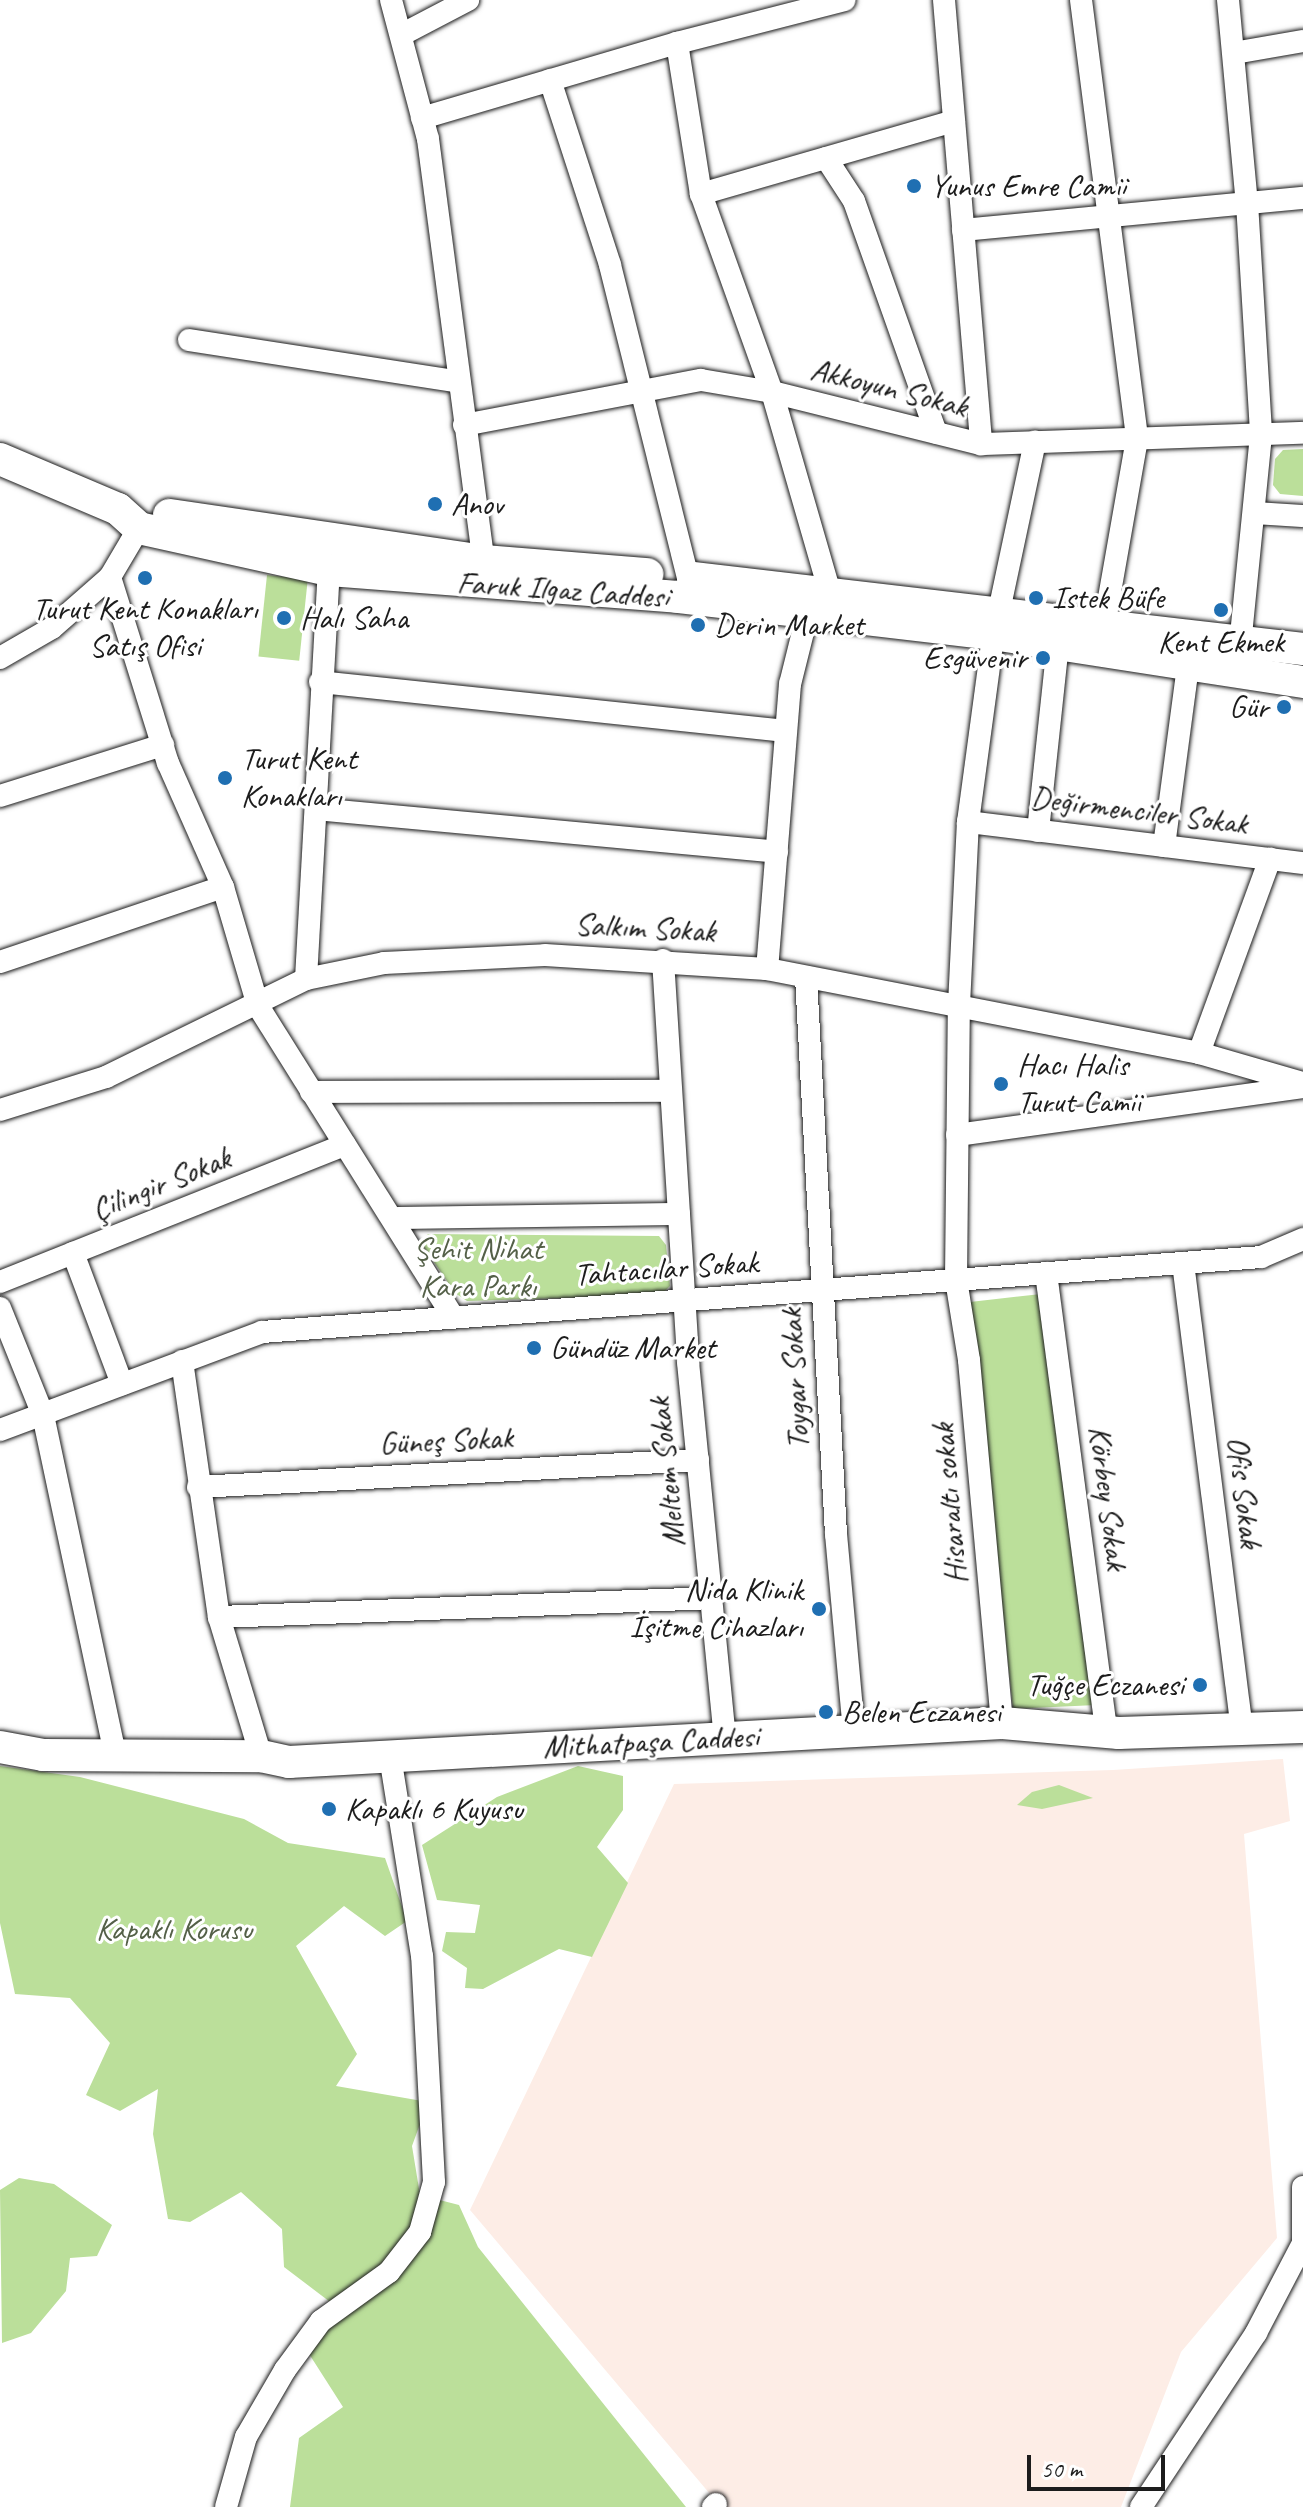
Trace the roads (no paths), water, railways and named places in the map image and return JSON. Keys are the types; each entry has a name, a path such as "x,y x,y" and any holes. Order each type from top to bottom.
{"street":[{"path":"391,0 422,118 486,573"},
{"path":"401,35 468,0"},
{"path":"422,118 677,43 822,3 845,0"},
{"path":"944,0 981,444"},
{"path":"1081,0 1137,439 1104,626"},
{"path":"1228,0 1247,203 1261,435 1237,673"},
{"path":"1234,53 1303,41"},
{"path":"677,43 701,194 772,392 819,601 784,731 767,969"},
{"path":"550,80 610,265 639,392 688,577"},
{"path":"701,194 954,121"},
{"path":"826,158 854,201 936,433"},
{"path":"963,230 1303,198"},
{"path":"189,340 459,382"},
{"name":"Akkoyun Sokak","path":"464,425 701,380 772,392 981,444 1303,433"},
{"name":"Hisaraltı sokak","path":"1002,1723 969,1360 956,1280 959,1005 968,822 995,624 1035,442"},
{"name":"Faruk Ilgaz Caddesi","path":"0,459 129,519 329,570 688,577 819,601 995,624 1104,626 1303,649"},
{"path":"1254,513 1303,516"},
{"path":"0,658 52,628 110,577 129,519"},
{"name":"Faruk Ilgaz Caddesi","path":"129,519 486,573 678,597 819,601"},
{"path":"306,979 320,682 329,570"},
{"path":"110,577 163,745 223,887 258,1006 394,1218 453,1317"},
{"name":"Faruk Ilgaz Caddesi","path":"995,624 1058,645 1303,682"},
{"path":"1038,831 1058,645"},
{"path":"1164,846 1188,667"},
{"path":"320,682 784,731"},
{"path":"0,796 163,745"},
{"path":"316,809 777,852"},
{"name":"Değirmenciler Sokak","path":"968,822 1303,863"},
{"path":"1199,1053 1270,859"},
{"path":"0,962 223,887"},
{"name":"Salkım Sokak","path":"0,1110 106,1077 258,1006 306,979 399,962 545,955 663,960 767,969 1199,1053 1303,1085"},
{"name":"Meltem Sokak","path":"663,960 685,1300 725,1737"},
{"name":"Toygar Sokak","path":"806,977 836,1534 854,1730"},
{"path":"957,1135 1303,1085"},
{"path":"311,1092 671,1091"},
{"name":"Çilingir Sokak","path":"0,1282 345,1145"},
{"path":"394,1218 679,1214"},
{"name":"Tahtacılar Sokak","path":"0,1430 262,1332 1261,1257 1303,1239"},
{"path":"73,1253 122,1384"},
{"name":"Ofis Sokak","path":"1183,1263 1242,1730"},
{"name":"Körbey Sokak","path":"1046,1273 1106,1731"},
{"path":"0,1308 43,1415 115,1753"},
{"path":"182,1361 219,1617 261,1756"},
{"name":"Güneş Sokak","path":"198,1487 698,1460"},
{"path":"219,1617 711,1598"},
{"name":"Mithatpaşa Caddesi","path":"0,1747 43,1755 261,1756 289,1762 1002,1723 1106,1731 1303,1727"},
{"path":"226,2507 246,2437 285,2370 321,2321 389,2272 420,2232 434,2182 422,1956 390,1756"},
{"path":"1141,2507 1256,2333 1303,2244 1303,2187"}],"place":[{"name":"Yunus Emre Camii","path":"914,186"},
{"name":"Anov","path":"435,504"},
{"name":"Turut Kent Konakları Satış Ofisi","path":"145,578"},
{"name":"Istek Büfe","path":"1036,598"},
{"name":"Kent Ekmek","path":"1221,610"},
{"name":"Halı Saha","path":"284,618"},
{"name":"Derin Market","path":"698,625"},
{"name":"Esgüvenir","path":"1043,658"},
{"name":"Gür","path":"1284,707"},
{"name":"Turut Kent Konakları","path":"225,778"},
{"name":"Hacı Halis Turut Camii","path":"1001,1084"},
{"name":"Gündüz Market","path":"534,1348"},
{"name":"Nida Klinik İşitme Cihazları","path":"819,1609"},
{"name":"Tuğçe Eczanesi","path":"1200,1685"},
{"name":"Belen Eczanesi","path":"826,1712"},
{"name":"Kapaklı 6 Kuyusu","path":"329,1809"}],"park label":[{"name":"Şehit Nihat Kara Parkı","path":"478,1268"},
{"name":"Kapaklı Korusu","path":"174,1929"}]}
